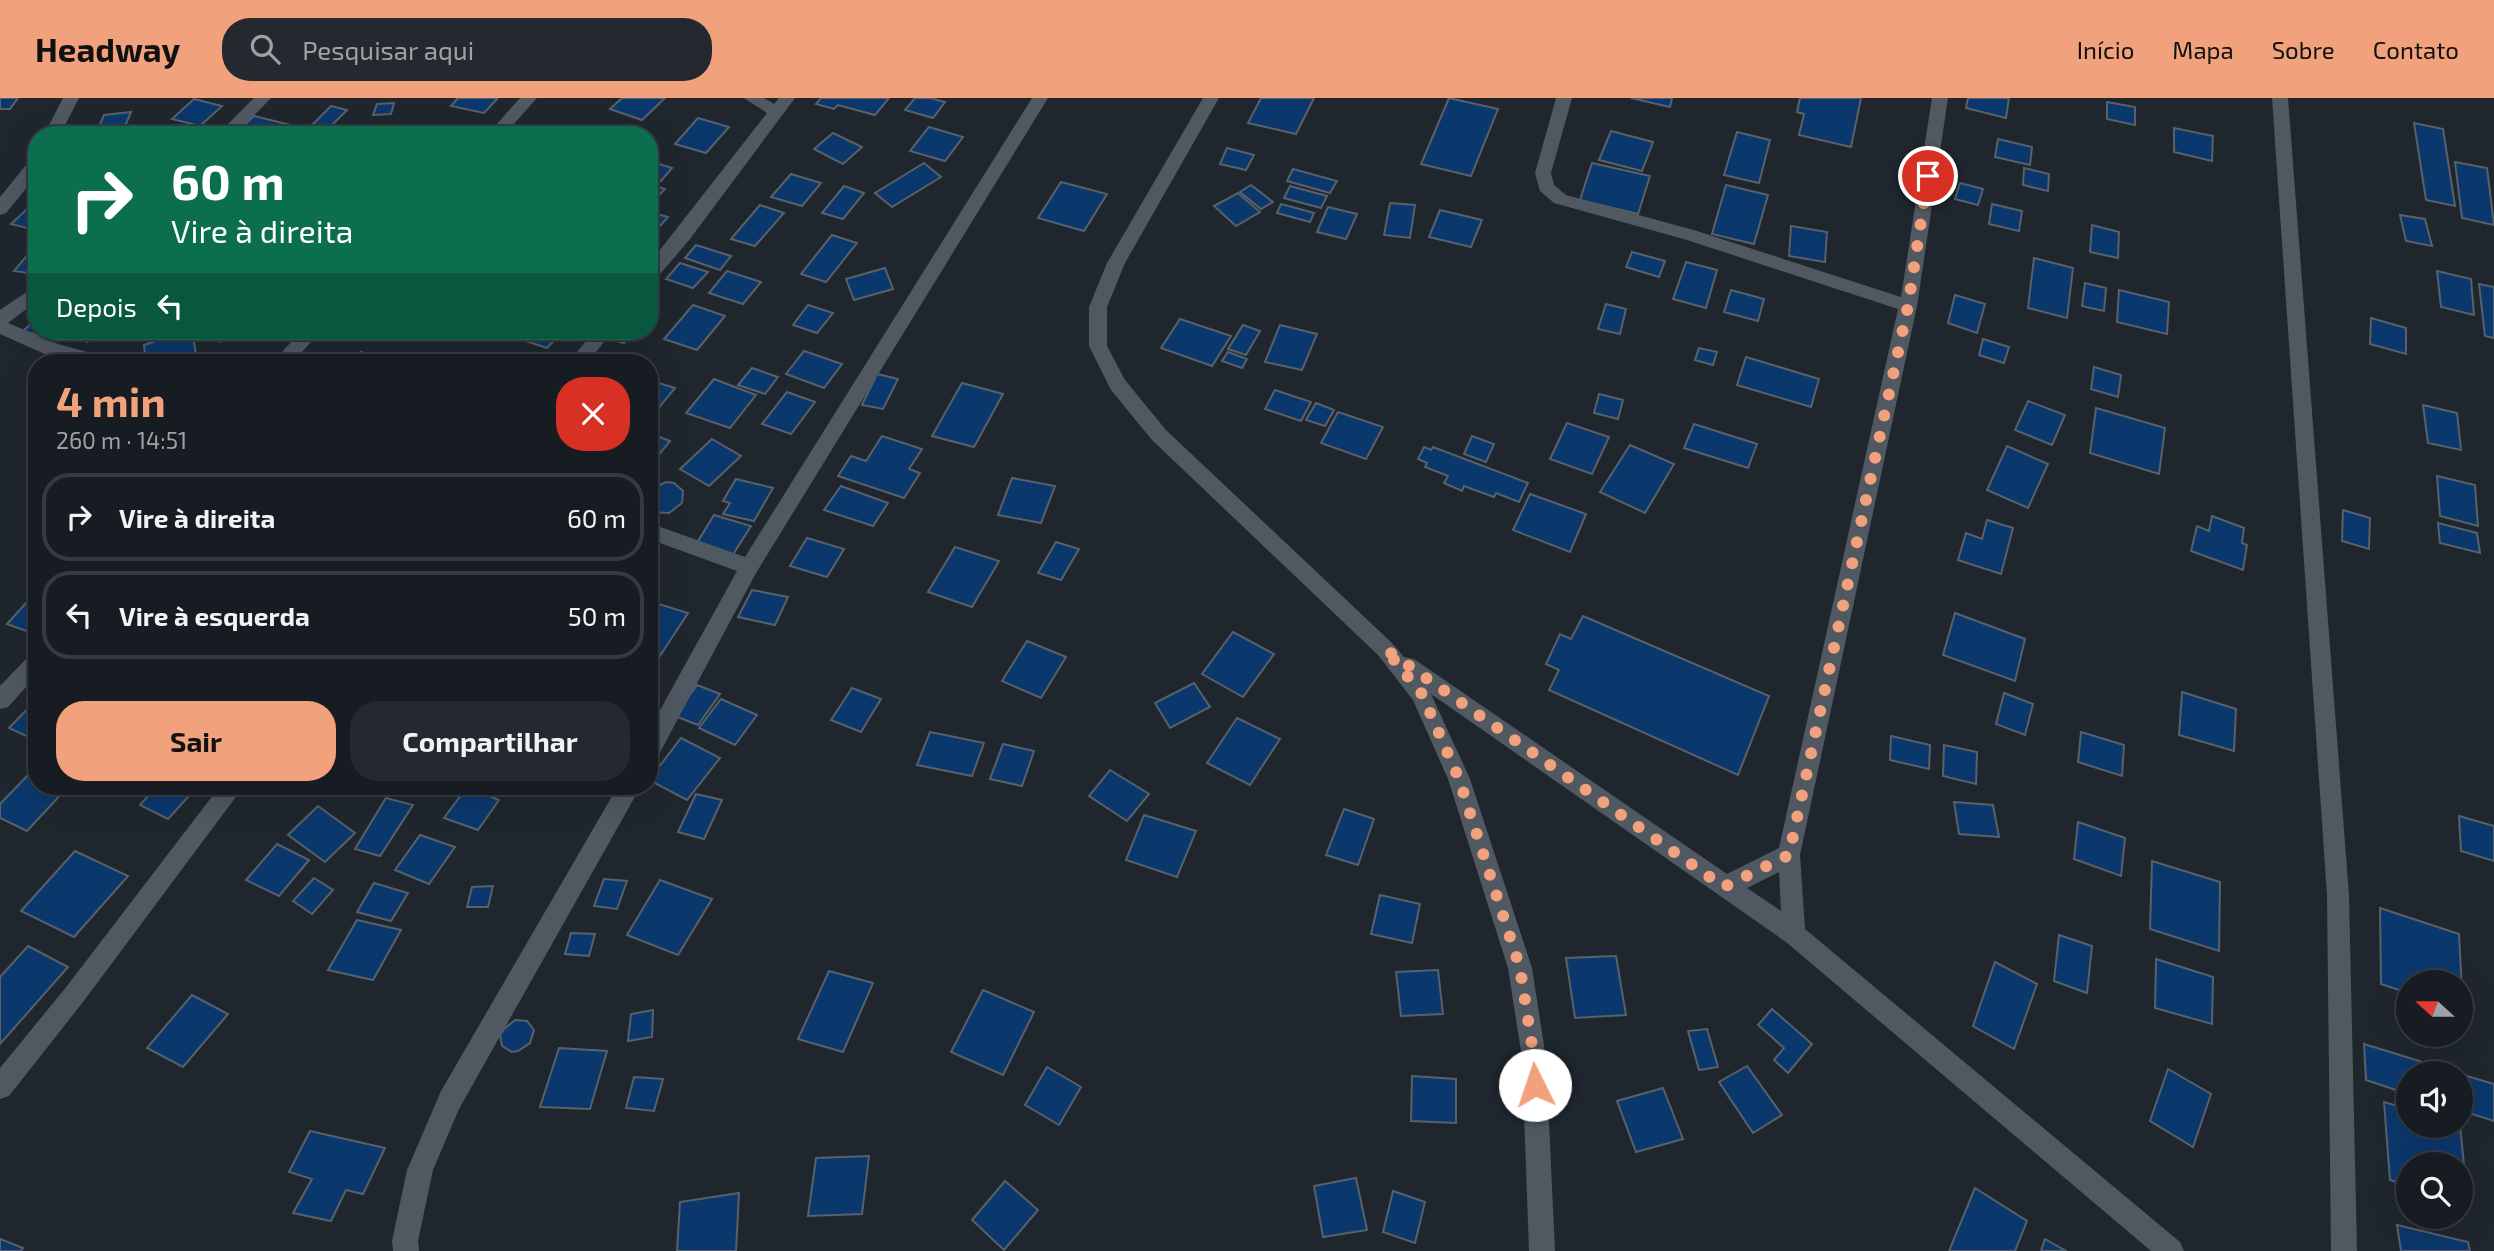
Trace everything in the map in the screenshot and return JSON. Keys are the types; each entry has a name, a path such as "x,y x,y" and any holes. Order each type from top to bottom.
{"street":[{"path":"57,126 71,98"},
{"path":"234,126 263,98"},
{"path":"503,126 529,98"},
{"path":"658,264 782,105 752,98"},
{"path":"658,734 749,567 1040,98"},
{"path":"1211,98 1116,264 1098,307 1098,346 1118,386 1158,435 1385,649 1422,694 1459,779 1520,968 1534,1058 1542,1251"},
{"path":"1564,98 1543,173 1546,187 1560,199 1691,235 1908,306"},
{"path":"1794,934 1789,855 1908,306 1940,98"},
{"path":"2280,98 2338,895 2344,1251"},
{"path":"0,209 28,174"},
{"path":"0,320 28,298"},
{"path":"0,327 28,339"},
{"path":"30,340 68,354"},
{"path":"290,354 303,340"},
{"path":"585,354 596,340"},
{"path":"658,534 749,567"},
{"path":"1385,649 1794,934 2171,1251"},
{"path":"0,700 28,670"},
{"path":"0,1087 75,994 226,795"},
{"path":"406,1251 405,1241 420,1170 450,1100 625,795"},
{"path":"1724,887 1789,855"}],"building":[{"path":"0,98 18,98 10,109 0,109"},
{"path":"458,98 498,98 484,113 451,106"},
{"path":"622,98 665,98 642,120 610,109"},
{"path":"821,98 889,98 875,115 838,105 834,109 816,104"},
{"path":"915,98 945,102 933,118 905,110"},
{"path":"1261,98 1314,98 1296,134 1248,123"},
{"path":"1449,98 1498,109 1471,176 1421,164"},
{"path":"1631,98 1672,98 1670,107"},
{"path":"1800,98 1861,98 1851,147 1799,135 1804,114 1797,112"},
{"path":"1968,98 2009,98 2006,118 1966,108"},
{"path":"194,99 222,106 200,126 172,119"},
{"path":"2107,102 2135,107 2135,125 2107,119"},
{"path":"394,103 391,114 373,115 377,104"},
{"path":"331,106 347,110 331,126 311,126"},
{"path":"131,112 125,126 99,126 104,115"},
{"path":"254,116 291,125 290,126 243,126"},
{"path":"698,118 729,127 706,153 675,144"},
{"path":"2414,123 2443,129 2455,206 2426,200"},
{"path":"929,127 963,137 945,161 910,151"},
{"path":"2174,128 2213,136 2212,161 2174,152"},
{"path":"1611,131 1653,142 1642,171 1599,160"},
{"path":"1737,132 1770,140 1759,183 1724,175"},
{"path":"833,133 862,147 843,164 814,149"},
{"path":"1998,139 2032,147 2030,165 1995,157"},
{"path":"1227,148 1254,155 1246,170 1220,164"},
{"path":"2455,162 2487,168 2494,225 2462,218"},
{"path":"924,163 941,177 892,207 875,193"},
{"path":"1592,163 1650,176 1638,214 1580,200"},
{"path":"658,164 672,168 661,181 658,180"},
{"path":"2024,168 2049,174 2048,191 2023,185"},
{"path":"1293,169 1337,181 1330,193 1287,181"},
{"path":"791,174 821,183 802,206 771,197"},
{"path":"1061,182 1107,194 1084,231 1038,218"},
{"path":"1960,183 1983,189 1978,205 1955,199"},
{"path":"1251,185 1273,202 1261,209 1240,192"},
{"path":"1726,185 1768,195 1754,244 1712,234"},
{"path":"844,186 864,193 843,219 822,213"},
{"path":"1290,186 1327,196 1321,208 1284,198"},
{"path":"658,187 665,189 658,196"},
{"path":"1238,193 1260,212 1236,226 1214,206"},
{"path":"1390,203 1415,205 1410,238 1384,235"},
{"path":"1281,204 1314,213 1310,222 1277,213"},
{"path":"1992,204 2022,211 2019,231 1989,224"},
{"path":"760,205 784,213 755,246 731,239"},
{"path":"1328,207 1357,214 1346,239 1317,232"},
{"path":"28,208 28,228 11,224"},
{"path":"1440,210 1482,220 1471,247 1429,237"},
{"path":"658,214 668,217 658,228"},
{"path":"2400,215 2425,219 2432,246 2406,241"},
{"path":"2092,225 2119,232 2118,258 2090,252"},
{"path":"1791,226 1827,232 1825,262 1789,256"},
{"path":"832,235 857,243 826,282 801,274"},
{"path":"696,245 731,256 720,270 685,258"},
{"path":"1632,252 1665,261 1659,277 1626,267"},
{"path":"28,254 28,273 14,271"},
{"path":"2034,258 2073,268 2067,318 2028,308"},
{"path":"1686,262 1717,270 1706,308 1673,299"},
{"path":"680,263 708,272 693,288 666,279"},
{"path":"885,268 893,289 854,300 846,279"},
{"path":"727,271 761,282 743,304 709,293"},
{"path":"2437,271 2471,279 2474,315 2441,307"},
{"path":"2085,283 2106,288 2104,311 2082,306"},
{"path":"2479,284 2494,287 2494,338 2485,336"},
{"path":"1731,290 1764,299 1758,321 1724,312"},
{"path":"2119,290 2169,302 2167,334 2117,322"},
{"path":"1955,295 1985,304 1977,333 1948,323"},
{"path":"1606,304 1626,309 1620,334 1598,329"},
{"path":"693,305 725,316 697,350 664,339"},
{"path":"808,305 833,313 817,333 793,325"},
{"path":"2371,318 2406,328 2406,354 2370,344"},
{"path":"1180,319 1231,336 1212,366 1161,348"},
{"path":"1243,325 1260,331 1246,355 1228,349"},
{"path":"1280,325 1317,334 1302,370 1265,362"},
{"path":"1983,339 2009,347 2004,363 1979,355"},
{"path":"159,340 194,340 196,354 145,354 144,345"},
{"path":"523,340 555,340 547,348"},
{"path":"1699,348 1717,352 1713,365 1695,360"},
{"path":"804,351 842,364 824,388 786,374"},
{"path":"1228,352 1247,359 1242,368 1222,361"},
{"path":"1746,357 1819,379 1811,407 1737,385"},
{"path":"2094,367 2121,375 2118,397 2091,389"},
{"path":"752,368 778,377 765,394 738,385"},
{"path":"877,374 898,379 883,409 862,405"},
{"path":"714,379 756,395 730,428 686,413"},
{"path":"658,383 675,388 658,409"},
{"path":"962,383 1003,394 974,447 932,436"},
{"path":"1275,390 1311,402 1301,421 1265,409"},
{"path":"787,392 815,402 791,434 762,424"},
{"path":"1599,394 1623,400 1618,419 1594,413"},
{"path":"2028,401 2065,415 2052,445 2015,430"},
{"path":"1316,403 1334,410 1325,426 1306,420"},
{"path":"2423,405 2457,413 2461,450 2428,443"},
{"path":"2096,408 2165,428 2159,474 2090,453"},
{"path":"1338,412 1383,427 1366,459 1321,443"},
{"path":"1567,423 1609,437 1592,474 1550,459"},
{"path":"1694,424 1757,444 1748,468 1684,448"},
{"path":"658,436 670,441 658,456"},
{"path":"882,436 922,449 909,469 920,473 904,498 838,476 851,456 866,461"},
{"path":"1472,436 1494,444 1486,462 1464,454"},
{"path":"712,439 741,456 709,486 680,469"},
{"path":"1630,445 1674,464 1645,513 1600,492"},
{"path":"2007,446 2048,464 2028,508 1987,490"},
{"path":"1424,447 1431,450 1433,447 1528,483 1519,502 1496,493 1494,497 1464,486 1462,491 1444,483 1448,476 1425,467 1427,463 1418,459"},
{"path":"2437,476 2475,485 2478,526 2440,516"},
{"path":"1012,478 1055,486 1041,523 998,515"},
{"path":"736,479 773,488 754,521 723,514 730,503 723,501"},
{"path":"666,482 674,483 683,491 682,503 669,513 658,512 658,486"},
{"path":"841,486 888,503 873,526 824,510"},
{"path":"1530,494 1586,514 1570,552 1513,530"},
{"path":"2343,510 2370,518 2369,549 2342,541"},
{"path":"714,515 751,526 732,556 695,546"},
{"path":"2212,516 2244,528 2242,543 2247,545 2243,570 2191,551 2197,526 2209,531"},
{"path":"1987,520 2013,528 2001,574 1958,560 1966,533 1982,539"},
{"path":"2438,523 2477,533 2480,553 2440,543"},
{"path":"807,538 844,549 827,577 790,566"},
{"path":"1056,542 1079,549 1061,580 1038,573"},
{"path":"955,547 999,561 972,607 928,592"},
{"path":"752,590 788,597 775,625 738,617"},
{"path":"26,603 28,604 28,632 7,624"},
{"path":"658,604 688,613 658,659"},
{"path":"1955,613 2025,639 2015,681 1943,655"},
{"path":"1583,616 1769,696 1738,775 1549,690 1559,670 1546,664 1560,634 1571,639"},
{"path":"1233,632 1274,654 1243,697 1202,674"},
{"path":"1027,641 1066,657 1041,698 1002,681"},
{"path":"1194,683 1210,707 1170,728 1155,703"},
{"path":"697,685 720,694 698,725 675,716"},
{"path":"852,688 881,699 861,732 831,720"},
{"path":"2182,692 2236,709 2234,751 2179,735"},
{"path":"2004,693 2033,704 2025,735 1996,724"},
{"path":"721,699 757,715 735,745 699,728"},
{"path":"28,708 28,737 9,728"},
{"path":"1237,718 1280,739 1250,785 1207,763"},
{"path":"930,732 984,743 972,776 917,765"},
{"path":"2081,732 2124,745 2122,776 2078,762"},
{"path":"1891,736 1930,745 1929,769 1890,760"},
{"path":"681,738 720,758 687,800 658,785 658,768"},
{"path":"1003,744 1034,751 1022,786 990,779"},
{"path":"1944,745 1977,752 1976,784 1943,776"},
{"path":"1110,770 1149,794 1127,821 1089,796"},
{"path":"28,775 28,795 61,795 27,831 0,818 0,804"},
{"path":"696,794 722,800 704,839 678,832"},
{"path":"149,795 190,795 168,819 140,805"},
{"path":"461,795 487,795 499,800 478,830 444,818"},
{"path":"386,798 413,805 380,856 355,849"},
{"path":"1954,802 1993,805 1999,837 1959,834"},
{"path":"318,806 355,833 325,862 288,835"},
{"path":"1344,809 1374,819 1358,865 1326,855"},
{"path":"1144,815 1196,831 1177,877 1126,860"},
{"path":"2459,816 2494,826 2494,861 2461,851"},
{"path":"2078,822 2125,838 2121,876 2074,859"},
{"path":"420,835 455,847 429,884 395,870"},
{"path":"277,844 309,860 279,896 246,880"},
{"path":"75,851 128,876 74,937 21,911"},
{"path":"2152,861 2220,882 2219,951 2150,929"},
{"path":"314,878 333,890 312,914 293,901"},
{"path":"604,879 627,881 617,909 594,906"},
{"path":"660,880 712,899 678,955 627,935"},
{"path":"374,883 408,893 391,921 357,912"},
{"path":"493,886 488,907 467,907 472,887"},
{"path":"1380,895 1420,904 1412,943 1371,934"},
{"path":"2380,908 2459,934 2461,970 2396,970 2396,989 2381,984"},
{"path":"357,920 401,930 373,980 328,970"},
{"path":"571,933 595,934 589,956 565,954"},
{"path":"2059,935 2092,946 2087,993 2054,981"},
{"path":"28,946 68,967 0,1044 0,977"},
{"path":"1616,956 1626,1015 1575,1018 1566,958"},
{"path":"2156,959 2213,977 2212,1024 2155,1008"},
{"path":"1995,962 2037,984 2014,1049 1973,1026"},
{"path":"1438,970 1443,1014 1401,1016 1396,972"},
{"path":"829,971 873,983 843,1052 798,1039"},
{"path":"983,990 1034,1012 1003,1075 951,1052"},
{"path":"192,995 228,1014 183,1067 147,1048"},
{"path":"1772,1009 1812,1044 1788,1073 1774,1060 1784,1048 1758,1025"},
{"path":"653,1010 652,1037 628,1041 631,1014"},
{"path":"515,1020 527,1021 534,1030 530,1043 512,1052 502,1046 500,1035"},
{"path":"1707,1029 1718,1067 1699,1070 1688,1031"},
{"path":"2364,1044 2419,1061 2396,1061 2396,1090 2366,1080"},
{"path":"559,1048 607,1051 590,1109 540,1107"},
{"path":"1747,1066 1782,1115 1753,1133 1719,1082"},
{"path":"1047,1067 1081,1087 1059,1125 1025,1105"},
{"path":"2168,1069 2211,1094 2193,1147 2150,1121"},
{"path":"1412,1076 1456,1079 1456,1123 1411,1121"},
{"path":"634,1077 663,1079 654,1111 626,1108"},
{"path":"2473,1078 2494,1084 2494,1121 2473,1114"},
{"path":"1663,1088 1683,1139 1636,1152 1617,1101"},
{"path":"2384,1102 2396,1106 2396,1138 2461,1138 2463,1152 2396,1152 2396,1182 2390,1180"},
{"path":"310,1131 385,1148 363,1194 346,1190 331,1221 293,1213 312,1179 289,1172"},
{"path":"869,1156 862,1214 808,1216 816,1158"},
{"path":"1356,1178 1367,1230 1323,1237 1314,1186"},
{"path":"1005,1181 1038,1210 1004,1250 972,1220"},
{"path":"1975,1188 2027,1221 2015,1251 1949,1251"},
{"path":"1393,1191 1425,1202 1415,1243 1383,1232"},
{"path":"739,1193 736,1251 677,1251 680,1202"},
{"path":"2398,1229 2414,1229 2468,1242 2470,1251 2401,1251"},
{"path":"0,1239 23,1248 21,1251 0,1251"},
{"path":"2045,1239 2066,1251 2041,1251"}],"route":[{"path":"1535,1085 1534,1058 1520,968 1459,779 1422,694 1385,649 1724,887 1789,855 1908,306 1928,176"}]}
